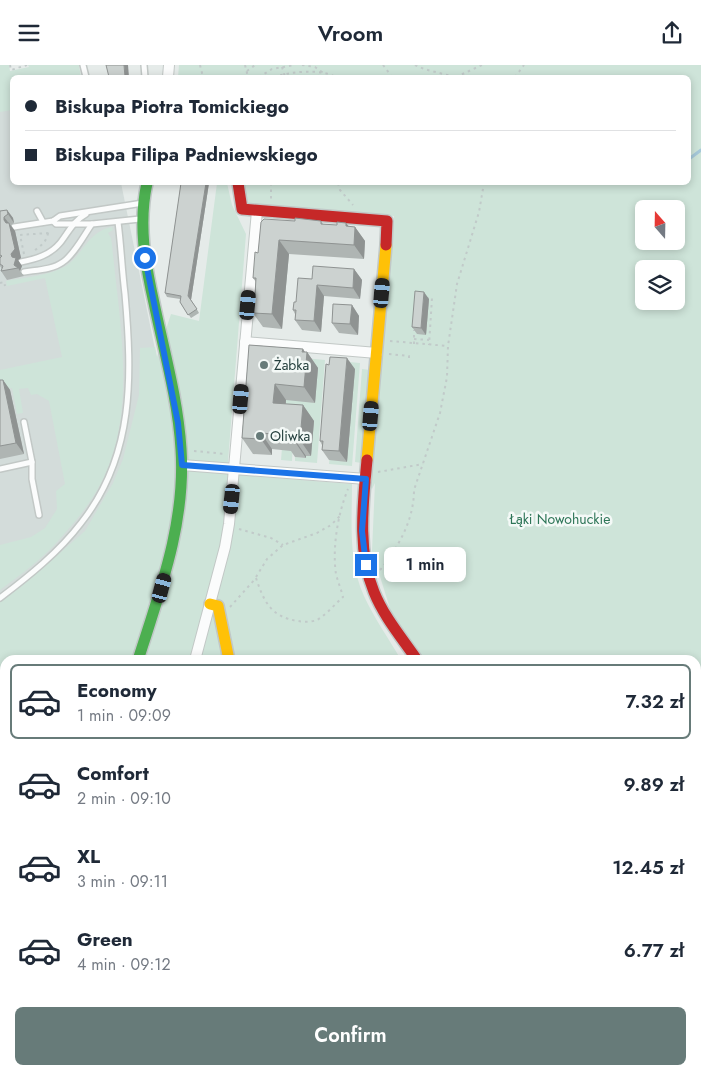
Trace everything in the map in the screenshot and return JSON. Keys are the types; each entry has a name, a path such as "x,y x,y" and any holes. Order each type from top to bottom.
{"street":[{"path":"140,655 162,588 179,516 182,492 182,465 178,423 147,267 142,219 147,185"},
{"path":"238,185 242,209 387,221 366,477 363,541 370,582 384,613 413,655"},
{"path":"196,655 225,547 229,524 257,211"},
{"path":"245,342 377,353"},
{"path":"182,465 352,479 366,477"},
{"path":"210,604 218,605 230,655"}],"lane":[{"path":"14,227 53,221 60,216 143,203"},
{"path":"37,211 43,222"},
{"path":"21,262 44,256 52,251 73,224 88,213"},
{"path":"53,221 56,224 92,224 142,219"},
{"path":"0,598 64,543 81,523 95,504 108,480 116,458 126,422 130,350 118,222"},
{"path":"24,273 49,268 62,263 69,257 92,224"},
{"path":"24,421 32,462 32,479 40,515"},
{"path":"0,469 32,462"}],"path":[{"path":"10,65 10,70 27,65"},
{"path":"246,65 248,75"},
{"path":"247,71 255,65"},
{"path":"261,75 265,72 295,65"},
{"path":"302,65 315,67 330,75"},
{"path":"383,65 388,65"},
{"path":"415,65 446,75"},
{"path":"459,75 482,65"},
{"path":"282,67 284,74"},
{"path":"281,75 322,72"},
{"path":"271,185 271,207"},
{"path":"339,185 340,190 356,209"},
{"path":"370,582 385,564 406,529 414,502 414,490 440,413 447,377 448,346 457,284 475,227 484,185"},
{"path":"27,253 24,255 20,235 48,232 44,243 31,252"},
{"path":"0,283 4,282 5,286"},
{"path":"424,297 432,298 429,345"},
{"path":"414,344 415,322"},
{"path":"414,339 429,340"},
{"path":"378,340 448,346"},
{"path":"377,353 410,356 409,358"},
{"path":"190,451 236,456"},
{"path":"366,477 424,463"},
{"path":"256,578 272,611 286,619 302,622 316,621 343,597 336,573 335,553 340,516 352,479"},
{"path":"220,614 239,598 256,578 267,559 283,545 317,533 331,525 340,516"},
{"path":"229,524 238,529 271,537 283,545"}],"shaded area":[{"path":"10,108 10,185 121,185 157,359 147,471 0,640 0,110"}],"green space":[{"path":"0,65 9,65 10,71 29,67 28,65 79,65 81,75 10,75 10,110 0,112"},
{"name":"Łąki Nowohuckie","path":"179,65 701,65 701,655 419,655 393,618 372,551 375,483 372,489 370,486 394,216 248,204 243,185 691,185 691,75 178,75"},
{"path":"217,185 227,185 232,205 246,234 227,474 352,484 352,541 355,569 364,596 398,655 0,655 0,602 22,586 85,531 113,483 123,459 139,395 140,348 155,347 157,357 171,314 199,321"},
{"path":"112,227 113,230 108,233 112,245 123,363 120,422 114,450 100,486 77,519 45,555 0,590 0,545 31,537 45,528 57,509 56,491 65,484 49,401 37,394 31,395 28,388 19,389 23,413 17,414 12,388 0,390 0,370 62,357 45,278 7,286 6,281 45,274 66,266 77,256 91,238"},
{"path":"304,358 325,360 317,463 295,461 295,457 306,458 306,456 311,456 293,440 292,461 281,460 289,363"},
{"path":"338,361 360,363 352,466 329,464"},
{"path":"362,369 370,370 362,463 355,462"}],"building":[{"path":"106,65 124,65 125,75 108,75"},
{"path":"181,185 206,185 188,296 197,309 188,315 180,302 181,296 165,293"},
{"path":"7,210 8,214 4,217 4,220 6,223 9,223 15,249 11,254 12,257 16,258 14,265 18,268 1,271 3,266 0,264 2,256 0,255 0,211"},
{"path":"295,218 321,221 321,224 337,225 337,222 346,223 346,226 355,227 354,245 279,240 272,314 253,313 254,304 251,303 251,295 255,295 256,278 253,278 255,252 258,253 261,222 264,219 295,221"},
{"path":"313,266 354,269 353,288 317,285 314,321 295,320 296,310 293,310 294,302 296,302 298,278 312,279"},
{"path":"415,291 424,292 421,328 412,327"},
{"path":"333,304 352,305 350,324 332,323"},
{"path":"249,345 303,349 302,352 307,352 304,387 275,384 273,403 303,405 300,440 295,440 295,442 284,441 285,435 261,433 261,439 242,438"},
{"path":"330,357 347,358 339,451 322,450 323,441 320,441 326,364 329,365"},
{"path":"0,380 3,380 16,443 0,446"}],"waterway":[{"path":"691,158 701,150"}],"traffic: fast":[{"path":"140,655 170,556 179,503 181,476 181,449 177,412 145,258 143,213 147,185"}],"traffic: slow":[{"path":"367,460 386,245"},
{"path":"210,604 218,606 228,655"}],"traffic: jam":[{"path":"238,185 242,209 387,221 386,245"},
{"path":"367,460 363,527 365,560 374,592 383,610 414,655"}],"place":[{"name":"Żabka","path":"264,365"},
{"name":"Oliwka","path":"260,436"}],"route":[{"path":"145,258 178,423 182,465 366,479 362,531 366,565"}]}
